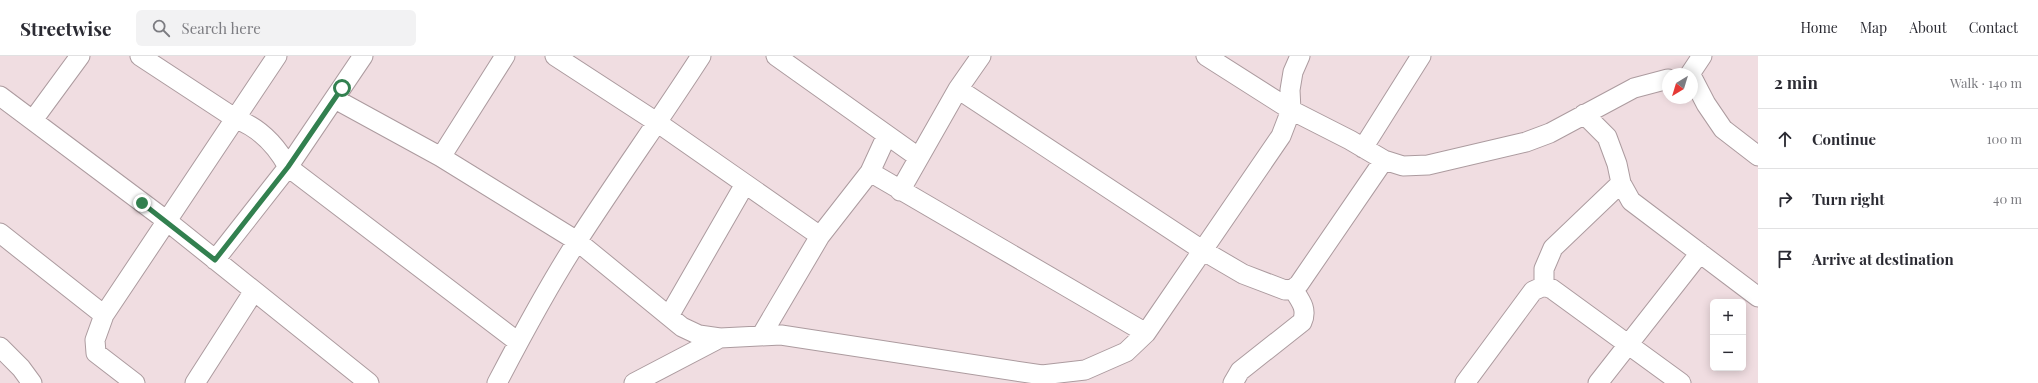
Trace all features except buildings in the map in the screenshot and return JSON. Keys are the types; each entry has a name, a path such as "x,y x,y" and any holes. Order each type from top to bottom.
{"street":[{"path":"33,120 80,56"},
{"path":"135,383 96,353 94,340 104,315 277,56"},
{"path":"215,260 288,167 363,56"},
{"path":"441,157 505,56"},
{"path":"555,56 658,123 820,236"},
{"path":"497,383 518,342 577,241 658,123 701,56"},
{"path":"776,56 918,157"},
{"path":"1206,56 1291,110 1384,160 1403,166 1428,165 1526,142 1550,133 1634,88 1662,80"},
{"path":"335,98 441,157 577,241 682,327 699,335 720,338 781,335 1041,379 1085,370 1126,352 1146,333 1281,136 1291,110 1290,90 1293,72 1300,56"},
{"path":"1363,148 1421,56"},
{"path":"1694,68 1702,56"},
{"path":"900,191 918,157 978,57"},
{"path":"148,58 236,119 248,124 263,134 280,152 288,167 518,342"},
{"path":"958,89 1202,250 1243,274 1285,290 1294,289 1299,284 1384,160"},
{"path":"1698,90 1723,129 1758,156"},
{"path":"0,96 167,221 369,383"},
{"path":"1584,114 1607,137 1617,164 1621,183 1631,201 1700,253 1756,291"},
{"path":"761,336 820,236 870,172 887,135"},
{"path":"870,172 900,191 1146,333"},
{"path":"1544,286 1544,269 1553,248 1621,183"},
{"path":"669,316 745,184"},
{"path":"0,232 104,315"},
{"path":"1598,383 1700,253"},
{"path":"1465,383 1533,291 1544,286 1552,289 1681,383"},
{"path":"1233,383 1240,371 1302,322 1304,309 1294,289"},
{"path":"195,383 254,291"},
{"path":"634,383 720,338"},
{"path":"0,347 21,368 32,383"}],"route":[{"path":"142,203 215,260 288,167 342,88"}]}
